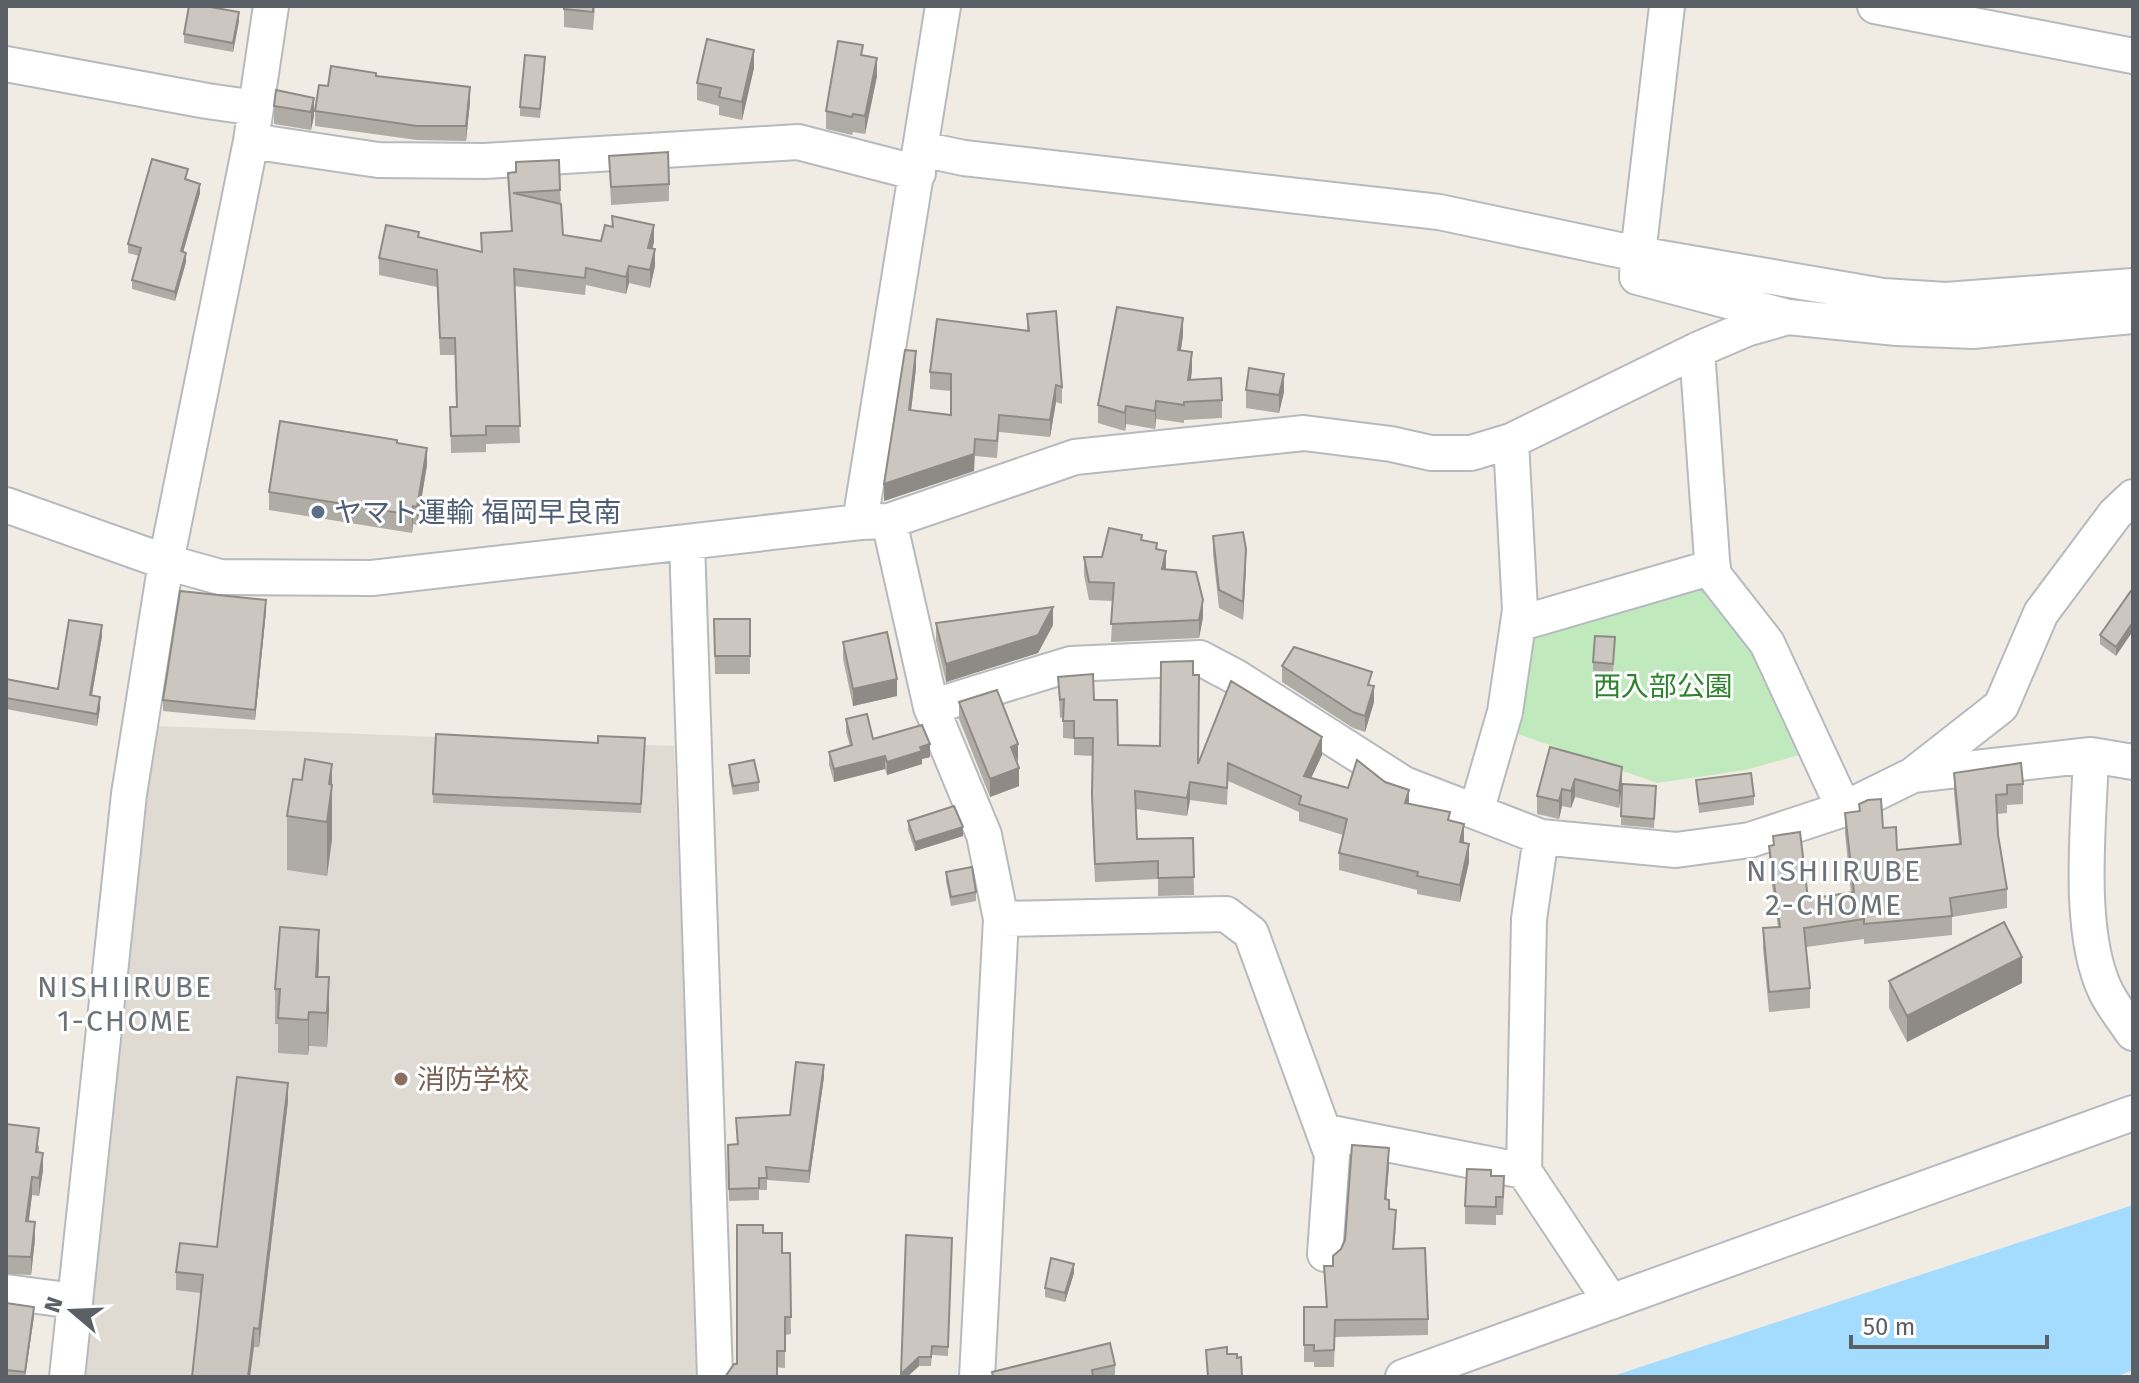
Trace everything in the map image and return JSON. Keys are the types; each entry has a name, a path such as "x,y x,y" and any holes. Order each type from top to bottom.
{"street":[{"path":"67,1377 129,794 166,562 251,141 271,6"},
{"path":"943,6 919,161 875,522 931,707 984,835 1001,919 974,1376"},
{"path":"1667,6 1637,277 1788,317 1897,328 1973,331 2133,316"},
{"path":"1875,6 2133,56"},
{"path":"6,64 256,108"},
{"path":"251,141 378,160 484,161 798,142 919,161 964,158 1439,212 1638,254 1883,296 1946,300 2133,286"},
{"path":"6,505 166,562 220,577 372,578 875,522 1075,457 1304,433 1391,444 1431,453 1471,453 1511,441 1697,350 1746,329 1788,317"},
{"path":"1697,350 1713,574 1767,643 1844,809"},
{"path":"1476,812 1505,712 1520,610 1511,441"},
{"path":"931,707 1071,664 1200,658 1236,677 1404,784 1541,837 1676,850 1750,840 1844,809 1913,775 2001,706 2041,613 2115,514 2133,497"},
{"path":"687,542 715,1377"},
{"path":"1518,624 1713,567"},
{"path":"1913,775 2091,755 2133,762"},
{"path":"2091,755 2087,906 2091,947 2106,991 2133,1033"},
{"path":"1541,837 1529,919 1524,1171 1611,1302"},
{"path":"1001,919 1226,914 1251,933 1332,1155 1325,1254"},
{"path":"1403,1377 2133,1113"},
{"path":"1326,1132 1524,1171"},
{"path":"6,1292 75,1301"}],"shaded area":[{"name":"消防学校","path":"156,726 674,746 699,1377 81,1377"}],"green space":[{"name":"西入部公園","path":"1694,579 1754,648 1803,754 1745,770 1657,783 1507,730 1528,632"}],"water":[{"path":"2133,1205 2133,1370 2116,1377 1610,1377"}],"building":[{"path":"189,6 239,12 233,43 184,34"},
{"path":"564,6 593,6 593,12 564,9"},
{"path":"707,39 754,50 742,102 719,97 721,88 697,83"},
{"path":"838,41 863,45 861,55 877,58 865,116 853,114 852,117 826,111"},
{"path":"525,55 545,57 540,109 520,107"},
{"path":"331,66 376,73 376,76 470,87 466,126 417,126 315,111 319,85 328,86"},
{"path":"276,90 314,98 311,112 274,106"},
{"path":"668,152 669,184 611,187 609,156"},
{"path":"152,159 188,169 185,179 200,184 181,251 186,253 175,292 132,280 141,248 128,244"},
{"path":"559,160 560,190 513,193 561,204 563,235 601,241 605,225 613,227 612,216 654,225 648,248 655,249 650,270 629,266 626,277 586,268 585,278 514,269 520,426 486,426 486,435 451,436 450,407 457,407 455,338 440,338 437,270 379,258 386,225 419,232 418,237 482,252 481,233 512,231 508,173 516,172 516,162"},
{"path":"1117,307 1183,318 1178,350 1192,352 1188,380 1221,378 1222,400 1184,402 1184,405 1156,401 1155,411 1126,406 1125,413 1098,405"},
{"path":"1056,311 1062,387 1056,385 1050,420 999,415 997,441 975,439 974,454 884,484 905,350 916,351 909,410 951,415 951,374 930,372 937,319 1029,331 1027,314"},
{"path":"1249,368 1284,374 1279,395 1246,390"},
{"path":"280,421 397,440 397,443 427,448 417,507 413,506 412,515 269,492"},
{"path":"1109,528 1142,535 1141,540 1157,543 1156,549 1166,551 1162,569 1196,572 1203,600 1199,620 1111,624 1114,583 1089,582 1084,557 1102,557"},
{"path":"1243,532 1246,549 1243,602 1219,590 1213,536"},
{"path":"2133,588 2133,622 2116,647 2100,635"},
{"path":"180,591 266,600 255,710 163,700"},
{"path":"1053,607 1038,635 946,664 936,623"},
{"path":"714,619 750,619 750,656 715,656"},
{"path":"69,620 102,625 90,695 100,697 97,714 6,698 6,679 58,689"},
{"path":"887,632 897,679 853,689 843,642"},
{"path":"1595,636 1615,637 1613,664 1593,662"},
{"path":"1294,647 1372,672 1368,685 1374,686 1365,716 1353,712 1282,666"},
{"path":"1193,661 1193,675 1199,675 1198,764 1231,681 1322,737 1304,776 1348,788 1357,760 1385,782 1409,790 1405,803 1450,812 1448,820 1464,824 1460,842 1469,844 1460,885 1339,853 1347,819 1299,804 1301,796 1228,763 1227,788 1190,782 1187,798 1135,791 1137,839 1193,838 1194,877 1158,878 1158,861 1095,864 1093,738 1074,738 1074,721 1063,721 1064,699 1060,700 1058,677 1093,674 1094,700 1117,700 1118,745 1160,746 1161,662"},
{"path":"997,690 1018,744 1011,747 1019,768 990,779 959,702"},
{"path":"867,714 873,739 922,725 930,744 920,747 922,751 887,762 885,756 834,769 829,752 852,745 846,719"},
{"path":"436,734 598,743 598,736 645,738 641,804 433,794"},
{"path":"1550,747 1622,767 1619,791 1575,779 1571,791 1562,789 1559,801 1537,796"},
{"path":"305,759 332,764 327,822 287,816 293,779 302,780"},
{"path":"754,760 759,782 733,786 729,765"},
{"path":"2021,763 2023,784 2007,785 2007,794 1996,795 1998,835 2007,889 1950,898 1952,916 1864,924 1864,919 1804,928 1810,988 1769,992 1763,928 1780,927 1769,846 1774,845 1773,836 1800,832 1808,899 1854,892 1845,813 1860,811 1859,804 1868,800 1881,799 1883,828 1896,827 1897,850 1961,844 1954,773"},
{"path":"1751,773 1754,796 1699,804 1696,780"},
{"path":"1622,784 1656,786 1654,819 1621,816"},
{"path":"954,806 963,827 915,842 908,821"},
{"path":"972,867 976,892 951,897 946,872"},
{"path":"2004,922 2022,957 1907,1016 1889,981"},
{"path":"280,927 319,930 316,977 329,977 327,1013 309,1012 308,1020 278,1018 280,989 275,989"},
{"path":"796,1062 824,1065 809,1171 766,1167 767,1178 759,1178 759,1188 729,1189 728,1145 738,1144 736,1118 790,1115"},
{"path":"237,1077 288,1083 259,1329 254,1328 248,1377 192,1377 203,1275 176,1272 180,1243 217,1247"},
{"path":"6,1124 39,1128 36,1152 43,1153 39,1178 32,1177 26,1221 35,1222 31,1257 6,1256"},
{"path":"1352,1145 1389,1148 1385,1199 1389,1200 1389,1209 1396,1210 1393,1249 1425,1248 1428,1319 1335,1320 1334,1350 1314,1351 1314,1345 1304,1345 1304,1307 1327,1307 1324,1266 1333,1266 1333,1256 1345,1240"},
{"path":"1467,1169 1491,1170 1491,1176 1504,1176 1503,1197 1496,1197 1496,1207 1465,1206"},
{"path":"737,1225 763,1225 763,1233 782,1233 782,1253 790,1253 791,1317 785,1317 785,1351 777,1351 777,1377 725,1377 737,1364"},
{"path":"906,1235 952,1238 948,1347 932,1346 931,1357 919,1357 901,1374"},
{"path":"1051,1258 1074,1264 1065,1293 1045,1288"},
{"path":"6,1303 34,1307 25,1372 6,1370"},
{"path":"1110,1343 1115,1365 1092,1370 1093,1377 993,1377 992,1372"},
{"path":"1227,1347 1227,1354 1241,1357 1242,1377 1208,1377 1206,1350"}],"place":[{"name":"ヤマト運輸 福岡早良南","path":"318,512"},
{"name":"消防学校","path":"401,1079"}],"district":[{"name":"NISHIIRUBE 2-CHOME","path":"1834,888"},
{"name":"NISHIIRUBE 1-CHOME","path":"125,1004"}]}
